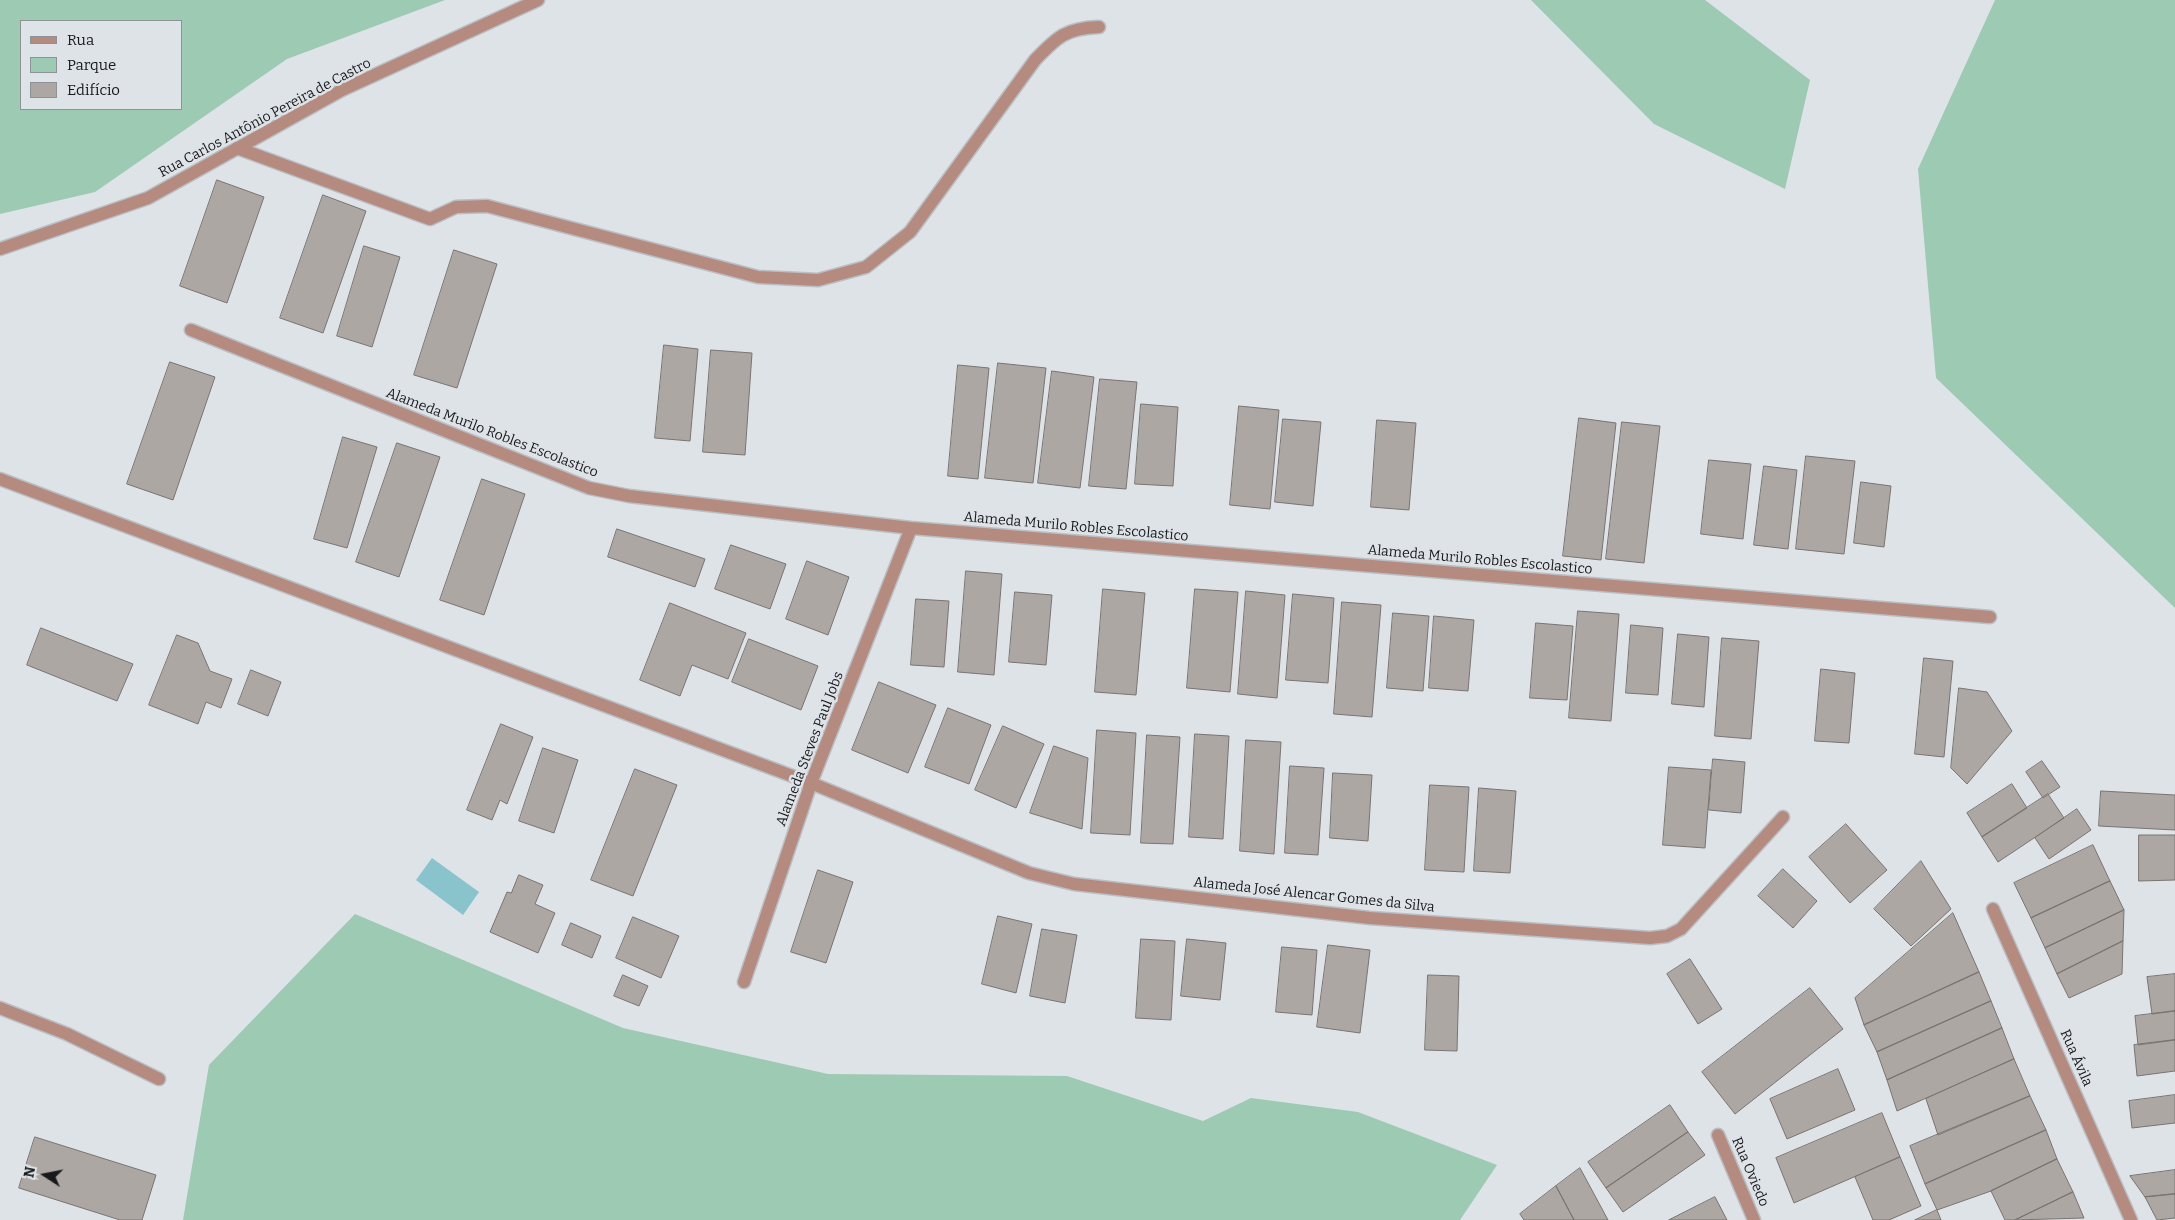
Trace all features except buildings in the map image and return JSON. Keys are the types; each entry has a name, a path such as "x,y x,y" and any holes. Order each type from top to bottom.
{"street":[{"name":"Rua Carlos Antônio Pereira de Castro","path":"0,249 148,198 342,90 538,0"},
{"path":"237,148 430,219 456,207 488,206 758,277 818,280 866,267 910,232 1035,60 1054,41 1076,27 1099,27"},
{"name":"Alameda Murilo Robles Escolastico","path":"191,330 589,488 629,496 911,528 1990,617"},
{"path":"0,479 810,783"},
{"name":"Alameda Steves Paul Jobs","path":"744,982 810,783 911,528"},
{"name":"Alameda José Alencar Gomes da Silva","path":"810,783 1029,873 1074,884 1370,918 1650,938 1667,936 1681,929 1783,817"},
{"name":"Rua Ávila","path":"1993,909 2131,1220"},
{"path":"0,1008 67,1034 159,1079"},
{"name":"Rua Oviedo","path":"1718,1135 1754,1220"}],"green space":[{"path":"0,0 445,0 287,59 95,192 0,214"},
{"path":"1531,0 1705,0 1810,80 1785,189 1654,124"},
{"path":"1995,0 2175,0 2175,608 1936,378 1918,169"},
{"path":"355,914 623,1028 828,1074 1067,1076 1203,1121 1251,1098 1358,1112 1497,1165 1460,1220 183,1220 209,1065"}],"water":[{"path":"432,858 479,892 463,915 416,880"}]}
